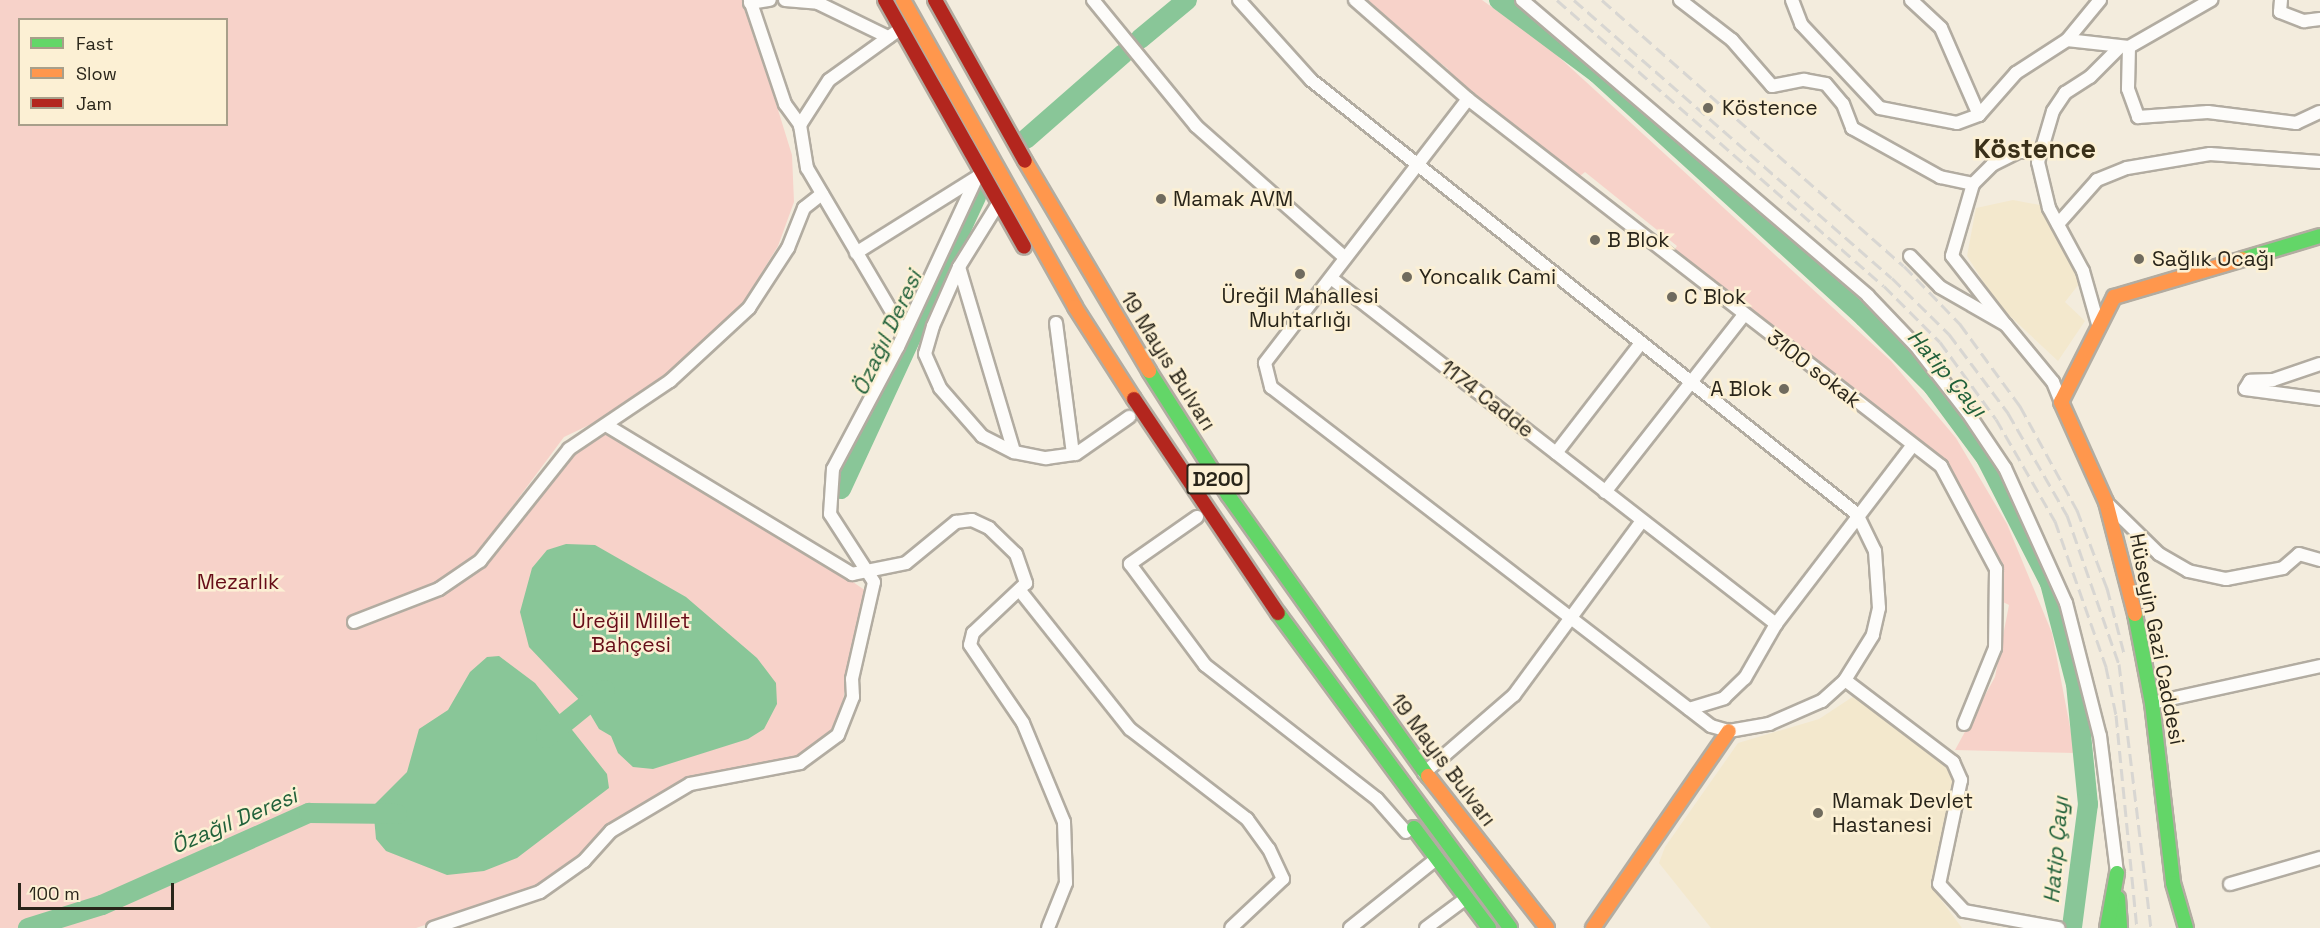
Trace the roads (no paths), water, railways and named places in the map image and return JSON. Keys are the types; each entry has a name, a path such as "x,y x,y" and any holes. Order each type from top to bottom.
{"main road":[{"path":"885,0 955,126 979,175 1129,417 1325,705"},
{"name":"D200","path":"903,0 1075,307 1332,693 1510,928"},
{"name":"19 Mayıs Bulvarı","path":"935,0 1094,284 1228,495 1424,773 1547,928"},
{"path":"955,126 980,137"},
{"path":"2061,402 2098,324 2114,297 2320,236"},
{"name":"Hüseyin Gazi Caddesi","path":"2061,402 2106,502 2152,703 2173,883 2186,928"},
{"path":"1193,512 1262,590"},
{"path":"1593,928 1729,731"},
{"path":"1384,785 1465,899 1490,928"},
{"path":"2107,928 2117,873"},
{"path":"2117,873 2120,928"}],"street":[{"path":"770,0 750,1 785,104 800,125 807,168 904,333"},
{"path":"784,0 818,3 888,37"},
{"path":"1093,0 1196,126 1345,258"},
{"path":"1239,0 1311,80 1414,165 1857,514 1875,551 1879,608 1873,635 1845,680 1801,712 1729,731 1711,726 1271,387 1265,363 1414,165 1468,99"},
{"name":"3100 sokak","path":"1355,0 1468,99 1941,466 1996,569 1995,648 1964,724"},
{"path":"1522,0 1868,296 1917,346 2006,468 2066,603 2100,736 2117,873"},
{"path":"1680,0 1732,40 1772,86 1804,80 1826,84 1843,104 1852,128 1941,177 1973,184"},
{"path":"1792,0 1801,24 1880,108 1957,123 1979,115 2016,73 2067,40 2100,0"},
{"path":"1911,0 1941,28 1979,115"},
{"path":"2098,324 2083,271 2049,208 2039,152 2065,93 2090,77 2124,47 2211,0"},
{"path":"2281,0 2280,12 2319,17"},
{"path":"800,125 829,80 900,29"},
{"path":"2067,40 2124,47"},
{"path":"2124,47 2128,89 2138,117 2208,112 2296,123 2320,112"},
{"path":"2039,152 2017,152 1992,165 1973,184 1952,256 2053,382 2061,402"},
{"path":"2058,224 2097,180 2127,168 2210,154 2320,162"},
{"path":"856,253 979,175"},
{"path":"433,928 540,892 584,861 611,831 690,784 800,763 829,746 847,720 853,698 852,679 872,603 869,573 830,514 827,494 832,469 904,333 979,175"},
{"path":"354,622 466,574 551,465 670,381 749,308 788,248 804,208 822,194"},
{"path":"998,204 959,267 925,354 929,370 960,418 1014,452 1046,458 1073,454 1129,417"},
{"path":"1910,256 1940,287 2006,325"},
{"path":"959,267 1014,452"},
{"name":"1174 Cadde","path":"1331,278 1776,624"},
{"path":"1605,492 1744,315"},
{"path":"1056,323 1073,454"},
{"path":"1556,453 1641,343"},
{"path":"2320,364 2250,381 2245,389 2320,399"},
{"path":"606,425 845,571 869,573 906,563 945,527 972,520 989,528 1016,554 1026,573 1021,592 981,625 970,645 1023,723 1064,822 1066,883 1048,928"},
{"path":"1689,709 1733,690 1776,624 1857,514 1913,445"},
{"path":"2106,502 2159,554 2188,571 2226,579 2283,568 2299,555 2320,560"},
{"path":"1193,512 1130,564 1205,665 1377,799 1406,832"},
{"path":"1424,773 1514,695 1569,617 1642,521"},
{"path":"1021,592 1130,729 1247,819 1269,849 1282,879 1231,928"},
{"path":"2152,703 2320,666"},
{"path":"1845,680 1953,762 1961,780 1939,884 1964,911 2058,928"},
{"path":"2230,884 2320,858"},
{"path":"1350,928 1436,859"},
{"path":"1426,928 1465,899"},
{"path":"1475,912 1484,928"}],"waterway":[{"name":"Özağıl Deresi","path":"1140,39 1187,0"},
{"name":"Hatip Çayı","path":"1499,0 1597,73 1864,317 1933,386 1986,458 2050,583 2076,684 2088,804 2072,928"},
{"name":"Özağıl Deresi","path":"1026,139 1123,54"},
{"name":"Özağıl Deresi","path":"841,489 976,197"},
{"name":"Özağıl Deresi","path":"546,738 605,690"},
{"name":"Özağıl Deresi","path":"28,928 102,905 309,813 397,814"}],"railway":[{"path":"1557,0 1884,286 1940,342 1996,419 2055,521 2106,667 2116,715 2137,928"},
{"path":"1574,0 1892,278 1949,334 2008,413 2067,515 2119,664 2151,928"},
{"path":"1602,0 1904,266 1960,324 2020,406 2077,510 2107,588 2125,657"}],"place":[{"name":"Köstence","path":"1708,108"},
{"name":"Mamak AVM","path":"1161,199"},
{"name":"B Blok","path":"1595,240"},
{"name":"Sağlık Ocağı","path":"2139,259"},
{"name":"Üreğil Mahallesi Muhtarlığı","path":"1300,274"},
{"name":"Yoncalık Cami","path":"1407,277"},
{"name":"C Blok","path":"1672,297"},
{"name":"A Blok","path":"1784,389"},
{"name":"Mamak Devlet Hastanesi","path":"1818,813"}],"district":[{"name":"Köstence","path":"2035,149"}],"park label":[{"name":"Mezarlık","path":"238,582"},
{"name":"Üreğil Millet Bahçesi","path":"631,633"}]}
